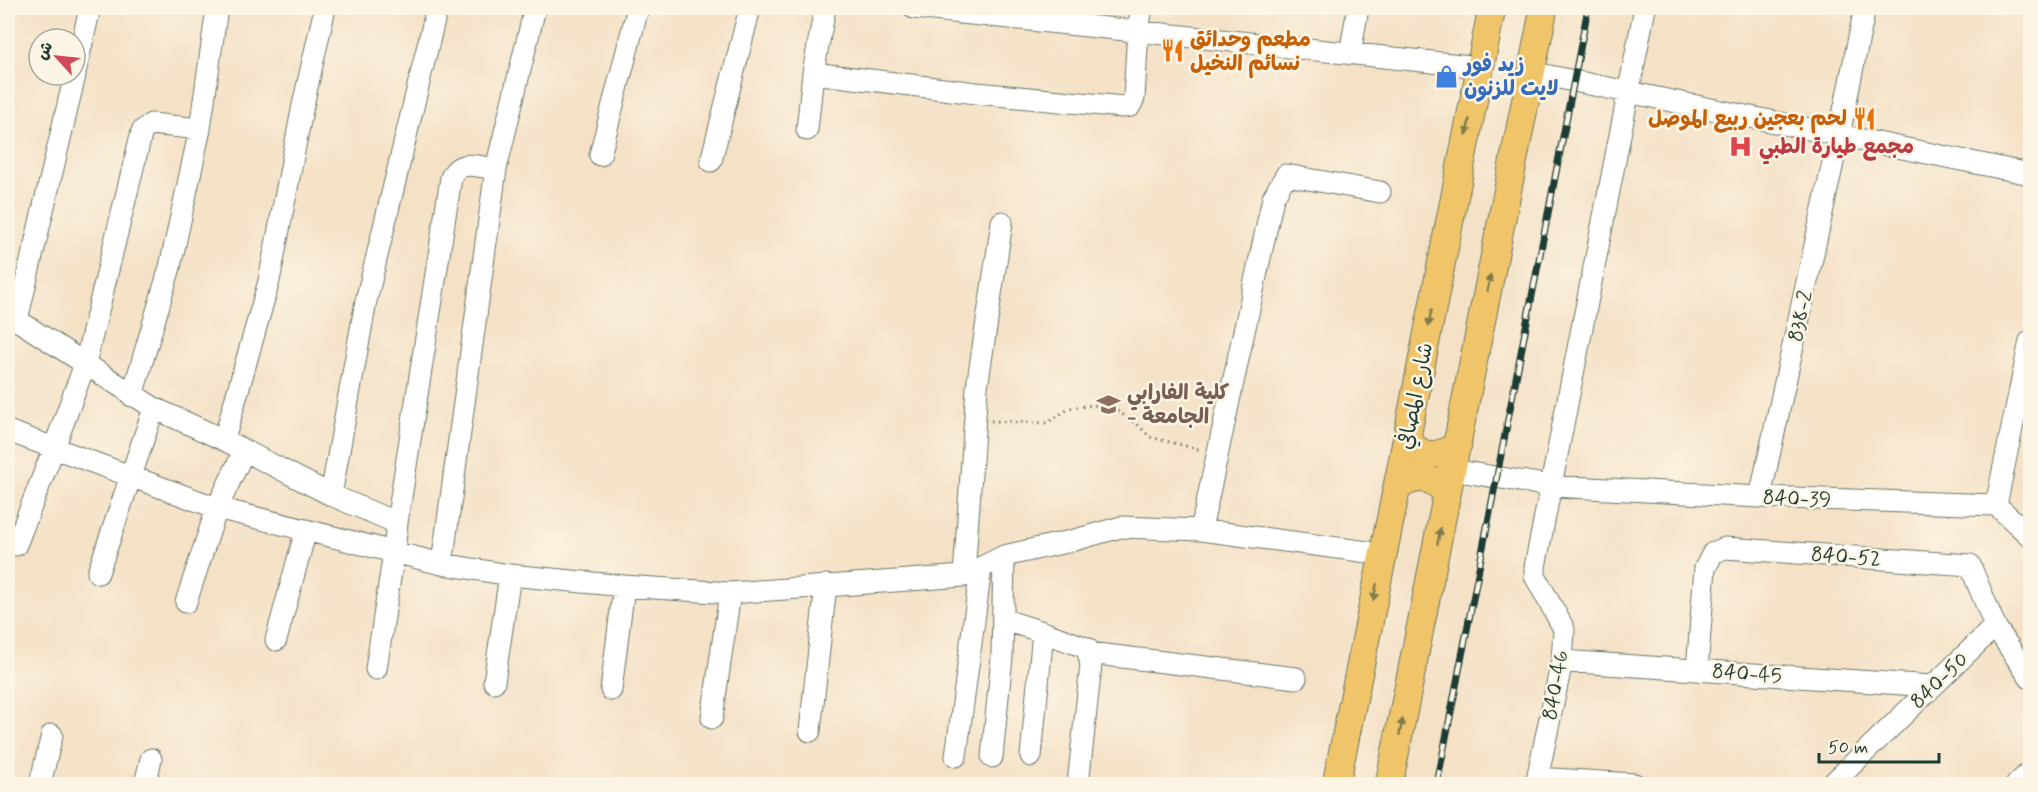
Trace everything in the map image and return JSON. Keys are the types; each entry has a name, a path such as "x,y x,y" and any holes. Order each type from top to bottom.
{"main road":[{"name":"شارع المصافي","path":"1336,784 1492,8"},
{"path":"1389,784 1544,8"},
{"path":"1407,436 1414,447 1432,455 1447,453 1453,470"},
{"path":"1397,488 1406,480 1421,478 1441,485 1453,470"}],"street":[{"path":"86,27 90,8"},
{"path":"132,396 170,267 200,129 217,8"},
{"path":"224,440 269,281 303,105 325,8"},
{"path":"331,495 366,301 437,8"},
{"path":"442,564 495,169 535,8"},
{"path":"600,155 638,8"},
{"path":"711,161 750,8"},
{"path":"807,130 813,73 825,8"},
{"path":"914,8 1480,67"},
{"path":"813,73 976,93 1130,106 1134,98 1138,30 1142,8"},
{"path":"1350,54 1359,8"},
{"name":"840-46","path":"1537,781 1562,661 1564,629 1535,576 1534,567 1645,8"},
{"name":"838-2","path":"1760,497 1865,8"},
{"path":"1530,72 2031,174"},
{"path":"72,87 12,321 154,408 224,440 331,495 397,523"},
{"path":"16,545 85,364 142,131 151,124 200,129"},
{"path":"376,669 451,178 454,169 461,165 495,169"},
{"path":"1201,530 1273,198 1286,175 1380,192"},
{"path":"956,756 973,572 976,387 1002,222"},
{"path":"2031,341 1996,505 2031,536"},
{"path":"98,573 154,408"},
{"path":"8,431 217,507 306,530 442,564 510,575 624,586 730,592 973,572 1004,556 1071,541 1121,526 1201,530 1383,554"},
{"path":"186,602 217,507 244,451"},
{"name":"840-39","path":"1453,470 1551,486 1760,497 1996,505"},
{"path":"276,640 306,530"},
{"name":"840-52","path":"1697,670 1705,568 1713,554 1725,548 1971,565 1995,626 2031,678"},
{"path":"992,757 1002,657 1004,556"},
{"path":"494,682 510,575"},
{"path":"810,731 826,585"},
{"path":"611,690 624,586"},
{"path":"712,718 730,592"},
{"path":"1004,620 1087,648 1091,665 1078,784"},
{"name":"840-50","path":"1832,784 1995,626"},
{"path":"1031,756 1042,632"},
{"path":"1089,653 1296,678"},
{"name":"840-45","path":"1562,661 1932,686"},
{"path":"40,784 52,735"},
{"path":"145,784 151,759"},
{"path":"1537,781 1634,784"}],"path":[{"path":"974,420 1047,423 1070,408 1094,405 1119,412 1138,425 1150,437 1216,453"}],"railway":[{"path":"1437,784 1588,8"}],"place":[{"name":"مطعم وحدائق نسائم النخيل","path":"1172,51"},
{"name":"زيد فور لايت للزنون","path":"1446,76"},
{"name":"لحم بعجين ربيع الموصل","path":"1865,118"},
{"name":"مجمع طيارة الطبي","path":"1741,146"},
{"name":"كلية الفارابي - الجامعة","path":"1109,404"}]}
